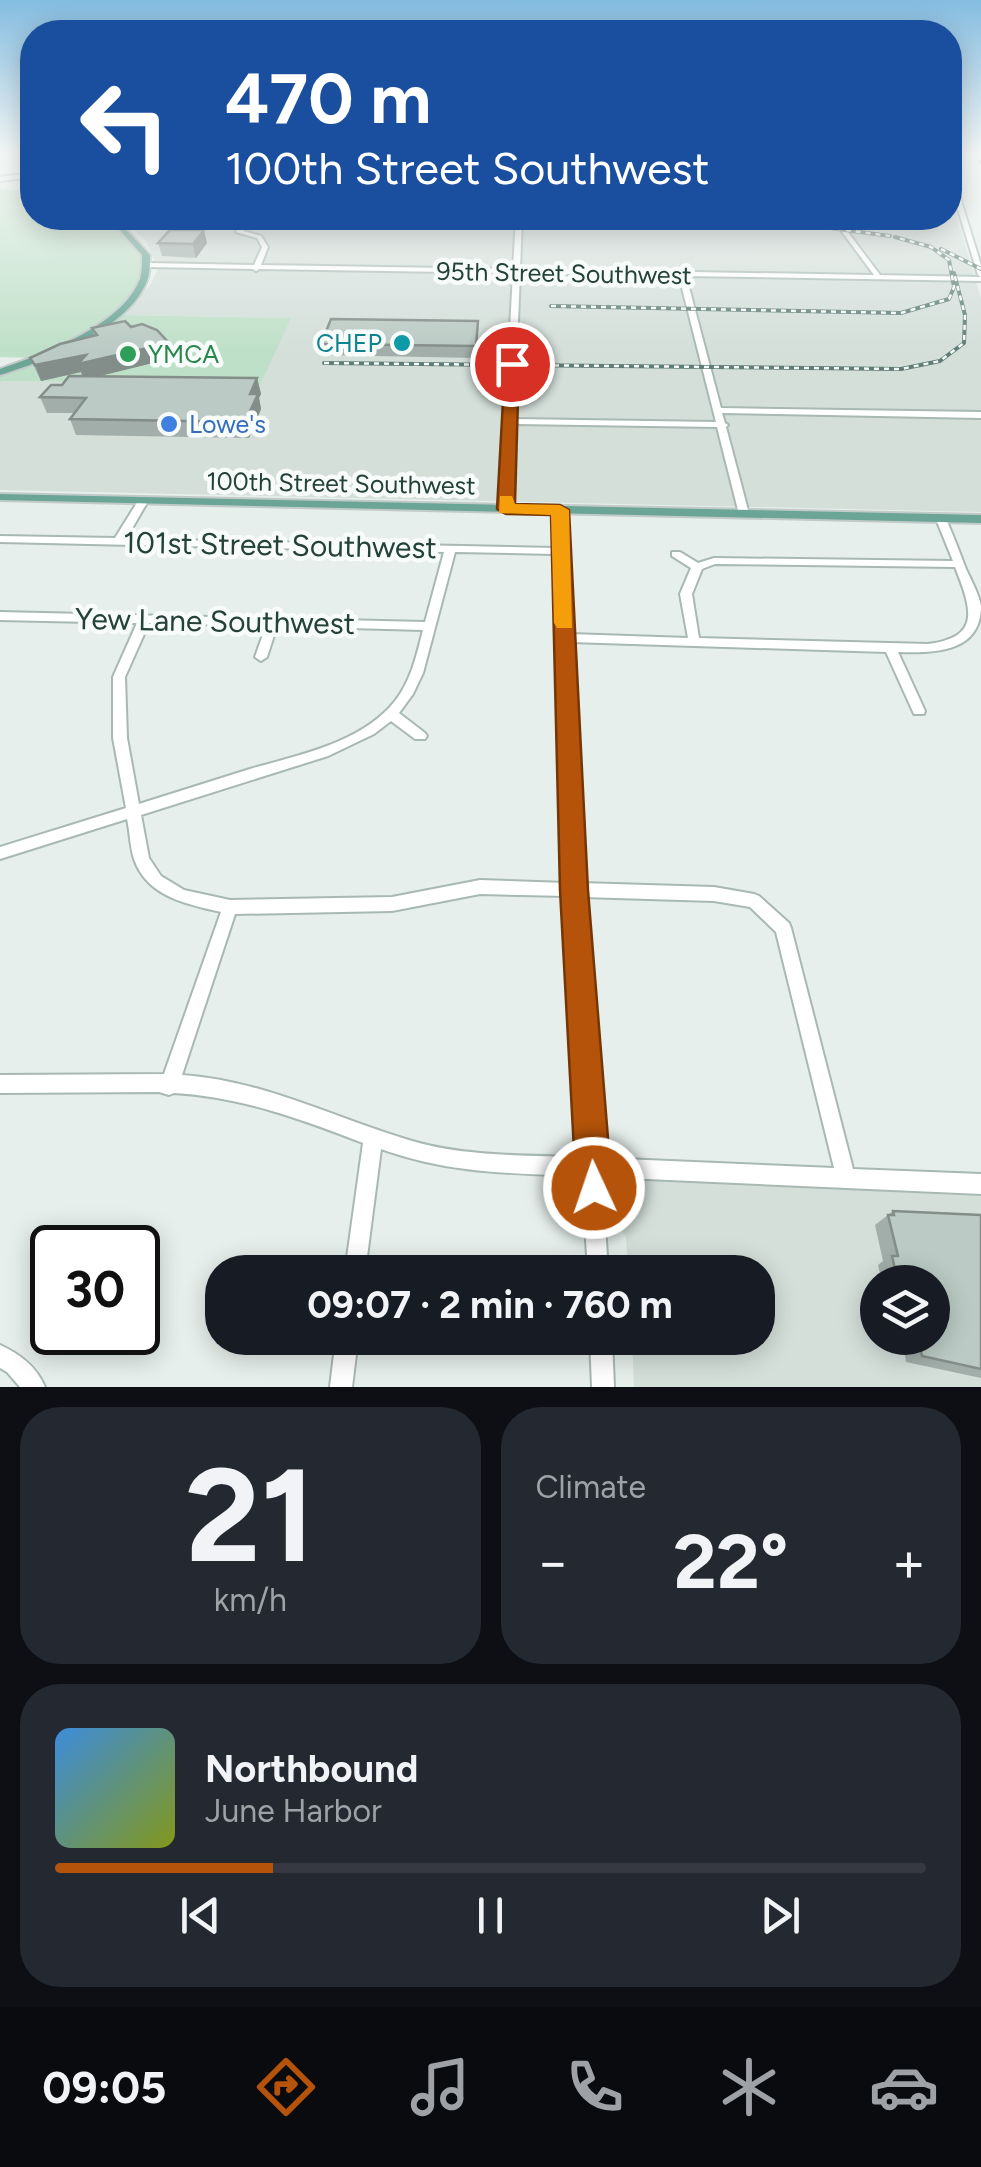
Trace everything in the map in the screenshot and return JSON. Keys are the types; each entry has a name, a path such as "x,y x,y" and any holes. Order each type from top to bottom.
{"main road":[{"path":"0,372 104,323 138,292 148,266 140,245 124,230"},
{"name":"100th Street Southwest","path":"0,497 981,520"}],"street":[{"path":"962,220 981,277"},
{"path":"240,230 259,237 265,247 256,270"},
{"path":"506,509 518,230"},
{"path":"843,230 879,278"},
{"name":"95th Street Southwest","path":"148,266 180,263 256,270 981,277"},
{"path":"682,275 744,514"},
{"path":"720,410 981,415"},
{"path":"509,421 724,425"},
{"path":"119,541 143,500"},
{"path":"560,510 574,890 597,1255"},
{"path":"566,638 890,648 946,646 974,629 979,613 941,518"},
{"name":"101st Street Southwest","path":"0,539 560,551"},
{"path":"0,853 334,748 392,714 418,680 450,550"},
{"path":"676,554 697,567 744,560 958,564"},
{"path":"694,641 686,594 697,567"},
{"name":"Yew Lane Southwest","path":"0,616 430,626"},
{"path":"145,618 116,690 142,860 156,881 181,896 230,906 392,904 480,887 745,898 764,907 783,928 846,1178"},
{"path":"261,657 273,622"},
{"path":"890,648 919,711"},
{"path":"392,714 420,736"},
{"path":"169,1086 230,906"},
{"path":"0,1084 169,1086 254,1095 432,1158 981,1184"},
{"path":"357,1255 373,1139"},
{"path":"341,1387 345,1355"},
{"path":"602,1355 603,1387"},
{"path":"0,1356 15,1364 34,1387"}],"shaded area":[{"path":"135,230 961,230 981,298 981,512 0,490 0,381 259,385 289,318 122,315 151,284 158,268 145,240"},
{"path":"633,1179 981,1196 981,1387 634,1387 633,1355 775,1355 775,1255 627,1255 626,1237 606,1202 620,1181"}],"green space":[{"path":"0,220 20,220 20,230 123,230 146,255 145,280 113,316 36,358 0,357"},
{"path":"122,315 291,318 260,385 0,381 0,377 39,362"}],"building":[{"path":"170,230 204,230 193,244 158,243"},
{"path":"331,319 478,321 476,346 321,344"},
{"path":"125,321 131,327 142,324 157,330 169,343 78,364 86,355 35,365 30,358 60,344 97,335 92,328"},
{"path":"69,376 257,378 250,394 258,394 245,422 70,419 86,398 40,397 51,385 62,385"},
{"path":"893,1211 981,1215 981,1369 922,1356 950,1355 950,1265 894,1265 892,1256 898,1256 888,1215 894,1215"}],"railway":[{"path":"845,230 890,236"},
{"path":"551,306 901,313 949,299 954,287 949,260 931,247 895,237"},
{"path":"941,249 981,269"},
{"path":"324,363 901,369 940,361 964,343 965,315 954,273"}],"slow traffic":[{"path":"506,500 506,509 560,510 565,623"}],"place":[{"name":"CHEP","path":"402,343"},
{"name":"YMCA","path":"128,354"},
{"name":"Lowe's","path":"169,424"}],"route":[{"path":"512,364 506,509 560,510 574,890 594,1188"}]}
